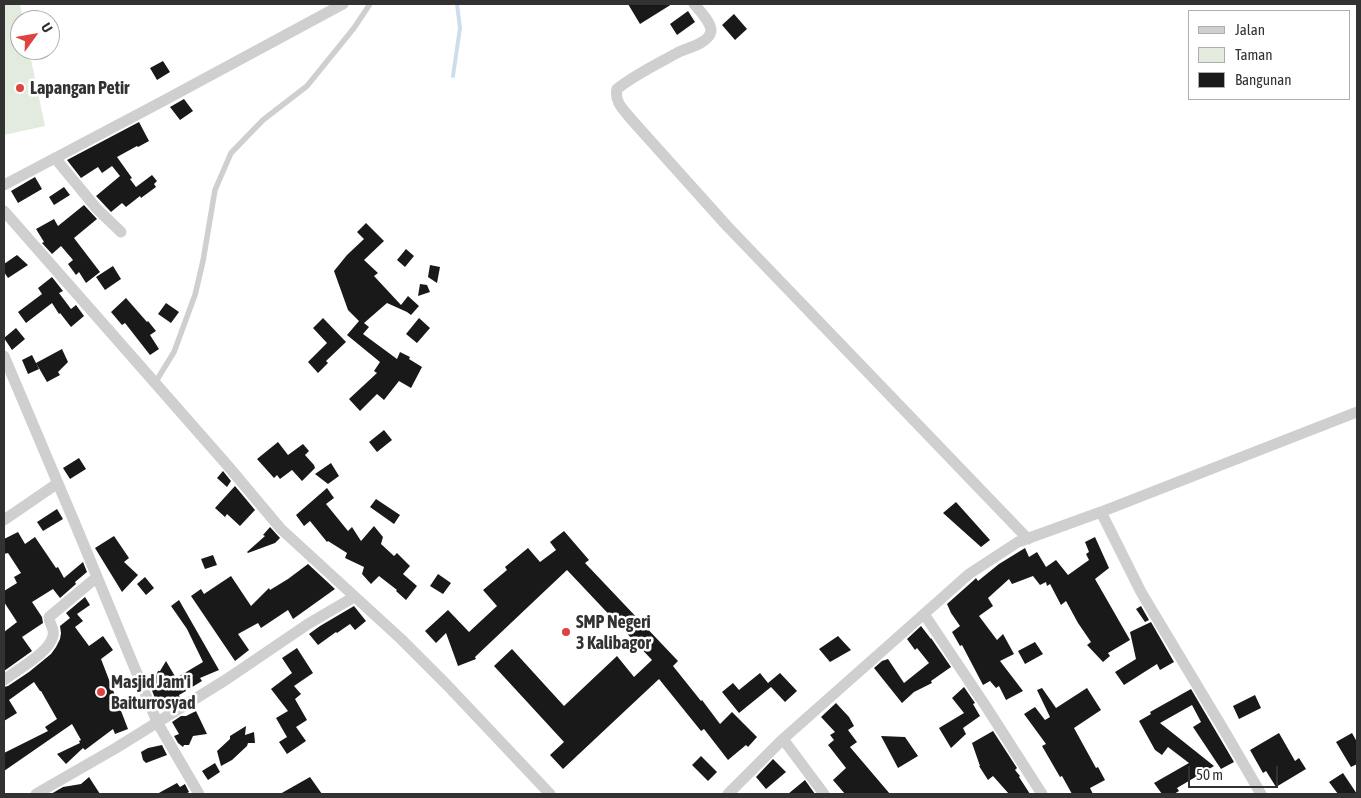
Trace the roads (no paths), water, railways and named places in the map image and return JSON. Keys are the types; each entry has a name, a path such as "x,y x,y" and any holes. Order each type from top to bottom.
{"street":[{"path":"4,185 344,4"},
{"path":"694,4 705,17 710,27 709,36 702,42 627,81 617,89 617,101 727,226 1028,538"},
{"path":"55,158 97,209 121,232"},
{"path":"4,211 281,529 401,639 448,685 550,794"},
{"path":"4,356 157,722 199,794"},
{"path":"728,794 783,739 969,574 1018,542 1357,412"},
{"path":"4,520 58,483"},
{"path":"1100,512 1141,592 1261,794"},
{"path":"4,680 45,651 54,633 49,617 97,577"},
{"path":"36,794 93,762 227,679 308,624 354,597"},
{"path":"924,614 1042,794"},
{"path":"783,739 824,794"}],"lane":[{"path":"155,384 174,352 195,295 215,190 231,153 262,120 307,86 354,28 370,4"}],"waterway":[{"path":"453,76 460,28 457,4"}],"place":[{"name":"Lapangan Petir","path":"20,88"},
{"name":"SMP Negeri 3 Kalibagor","path":"566,632"},
{"name":"Masjid Jam'i Baiturrosyad","path":"101,692"}]}
